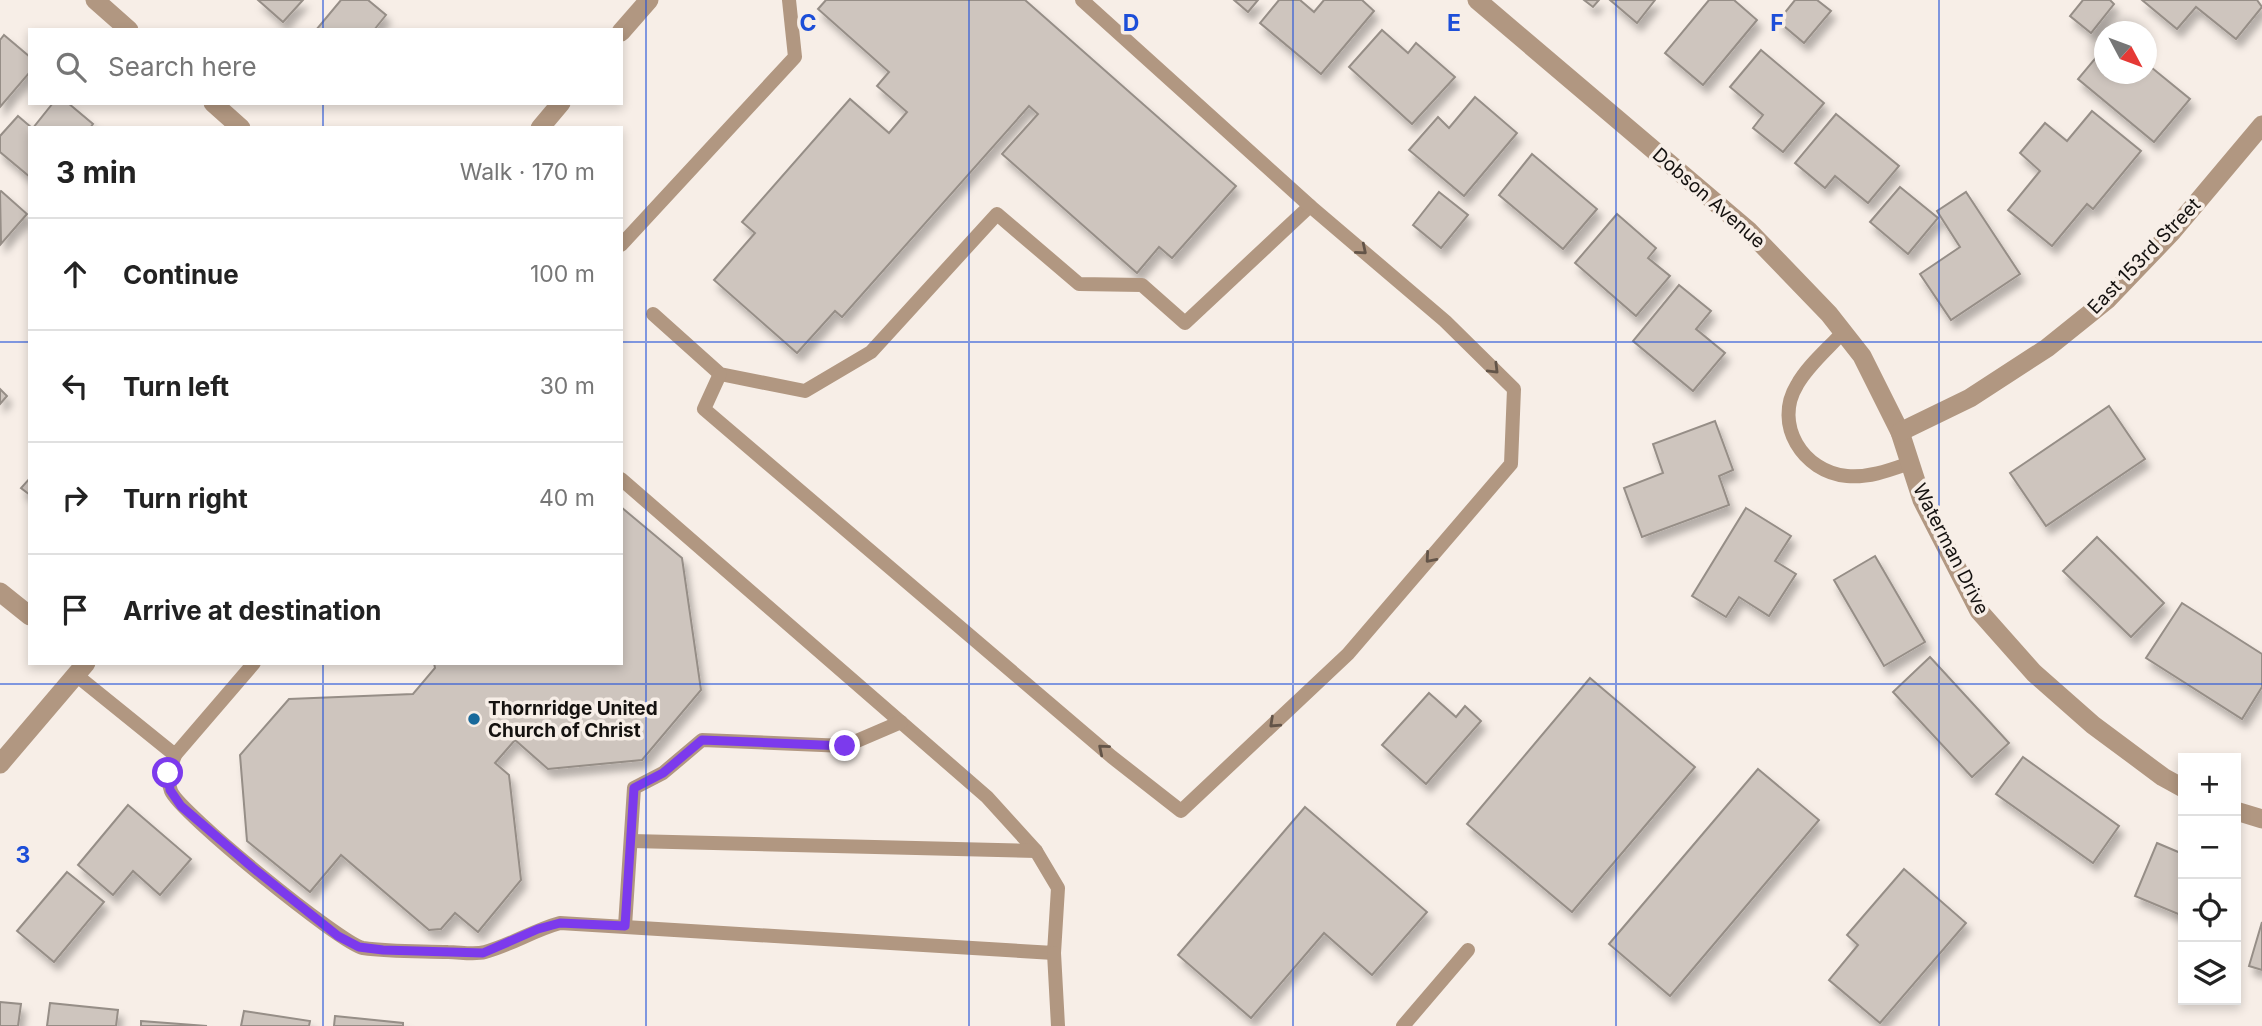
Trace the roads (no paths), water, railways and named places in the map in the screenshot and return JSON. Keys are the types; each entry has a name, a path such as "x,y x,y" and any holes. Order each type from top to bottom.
{"street":[{"path":"95,0 127,28"},
{"path":"623,30 649,0"},
{"name":"Dobson Avenue","path":"1477,0 1749,231 1793,274 1862,356 1900,432"},
{"path":"215,105 240,126"},
{"path":"542,126 559,105"},
{"name":"East 153rd Street","path":"1900,432 1981,391 2047,348 2108,299 2172,232 2262,125"},
{"name":"Waterman Drive","path":"1900,432 1922,500 1979,611 2034,673 2093,725 2163,778 2178,786"},
{"path":"0,592 28,614"},
{"path":"0,764 81,669"},
{"path":"2241,813 2262,819"}],"lane":[{"path":"623,243 795,57 789,0"},
{"path":"720,373 704,409 1112,757 1181,811 1348,654 1511,464 1514,389 1445,321 1310,206 1082,0"},
{"path":"653,314 720,373 805,391 872,352 997,214 1079,284 1142,285 1185,323 1310,206"},
{"path":"1843,332 1796,385 1788,408 1789,433 1802,454 1822,468 1846,476 1881,473 1910,463"},
{"path":"623,481 986,797 1036,851 1058,888 1054,953 1058,1026"},
{"path":"252,665 175,755 168,773 170,790 181,806 253,868 338,936 359,947 483,953 538,929 560,923 1054,953"},
{"path":"81,669 175,755"},
{"path":"625,926 634,788 663,773 702,740 845,746 901,722"},
{"path":"632,841 1036,851"},
{"path":"1403,1026 1468,950"}],"place":[{"name":"Thornridge United Church of Christ","path":"474,719"}]}
